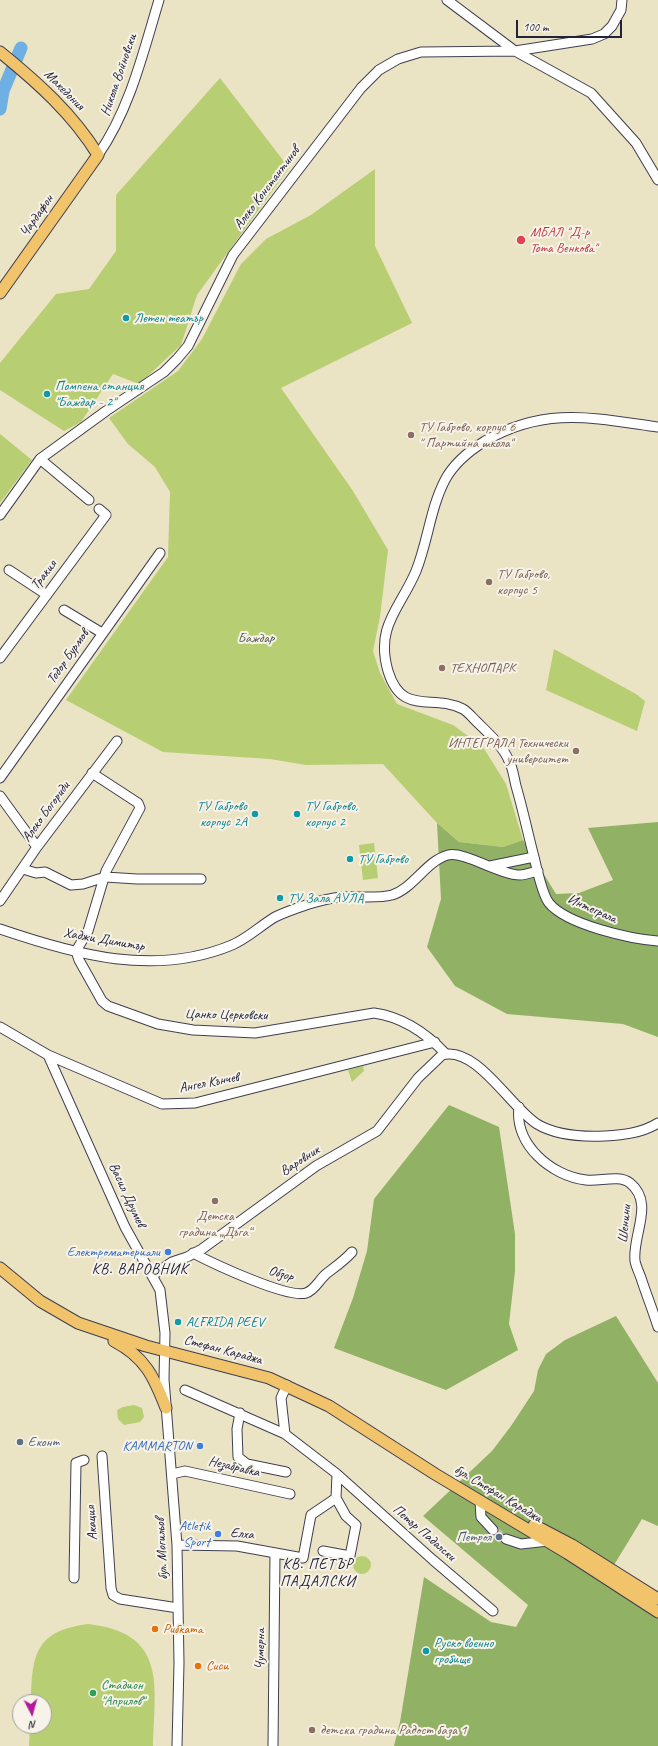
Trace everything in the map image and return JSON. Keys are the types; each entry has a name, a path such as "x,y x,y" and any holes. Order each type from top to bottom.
{"main road":[{"name":"Македония","path":"2,54 27,74 75,121 98,155"},
{"name":"Чардафон","path":"0,293 98,155"},
{"name":"Стефан Караджа","path":"0,1268 40,1301 78,1322 163,1351 189,1356 269,1378 287,1385 329,1406 436,1474"},
{"path":"78,1322 126,1347 139,1358 153,1376 166,1408"},
{"name":"бул. Стефан Караджа","path":"436,1474 548,1541 658,1612"},
{"name":"бул. Стефан Караджа","path":"436,1474 572,1545 658,1599"}],"street":[{"name":"Никола Войновски","path":"98,155 113,134 134,82 159,0"},
{"path":"447,0 515,51 591,93 636,143 658,180"},
{"name":"Алеко Константинов","path":"0,515 40,459 106,411 164,372 178,359 194,335 202,314 233,255 361,88 379,70 398,59 421,52 515,51 592,39 604,34 618,17 621,10 622,0"},
{"name":"Интеграла","path":"658,427 584,417 535,420 507,430 467,453 446,478 427,527 422,555 407,591 390,620 385,633 384,649 387,667 394,686 398,692 413,701 444,704 462,709 476,721 510,761 534,857 547,901 561,912 612,934 658,941"},
{"path":"40,459 89,500"},
{"name":"Тракия","path":"0,658 106,515 99,509"},
{"name":"Тодор Бурмов","path":"0,778 160,553"},
{"path":"9,570 47,595"},
{"path":"64,610 102,633"},
{"name":"Алеко Богориди","path":"0,901 23,869 36,847 116,741"},
{"path":"76,951 88,931 106,871 140,808 138,802 92,773"},
{"path":"0,796 36,847"},
{"name":"Хаджи Димитър","path":"0,929 76,951 138,962 176,961 233,945 246,938 276,917 323,900 393,894 401,890 434,862 446,855 459,855 487,866 520,875 538,871"},
{"path":"487,866 534,857"},
{"path":"23,869 36,872 45,872 71,885 83,884 105,877 137,879 201,879"},
{"name":"Цанко Церковски","path":"76,951 79,960 102,1001 108,1006 158,1024 193,1030 255,1033 374,1013 384,1014 404,1022 422,1032 435,1042 446,1054"},
{"name":"Ангел Кънчев","path":"0,1027 48,1055 162,1104 185,1104 272,1084 435,1042"},
{"path":"446,1054 459,1055 474,1065 538,1124 569,1134 615,1135 638,1131 657,1125"},
{"name":"Варовник","path":"153,1275 175,1260 193,1253 316,1166 377,1131 418,1078 435,1060 446,1054"},
{"name":"Васил Друмев","path":"48,1055 125,1227 160,1290 165,1336 163,1351"},
{"name":"Шенини","path":"519,1107 518,1122 522,1133 534,1153 544,1162 580,1179 597,1181 622,1179 631,1184 637,1191 641,1200 642,1211 635,1260 658,1327"},
{"name":"Обзор","path":"193,1253 245,1278 283,1290 303,1294 311,1290 325,1275 352,1252"},
{"name":"бул. Могильов","path":"163,1351 177,1545 177,1746"},
{"path":"285,1434 281,1398 287,1385"},
{"name":"Петър Падалски","path":"185,1390 285,1434 338,1474 433,1560 493,1611"},
{"path":"240,1413 237,1429 236,1450 238,1457 248,1464 286,1472"},
{"name":"Акация","path":"102,1456 111,1588 113,1595 120,1599 178,1608"},
{"name":"Акация","path":"74,1578 76,1464 84,1460"},
{"name":"Незабравка","path":"172,1474 185,1471 290,1494"},
{"path":"323,1551 350,1556 356,1525 346,1516 336,1498 338,1474"},
{"name":"Елха","path":"177,1545 237,1546 303,1558 311,1515 336,1498"},
{"path":"480,1501 481,1517 493,1530"},
{"path":"506,1539 521,1544 548,1541"},
{"name":"Чумерна","path":"273,1746 275,1553"}],"green space":[{"path":"220,78 289,168 197,295 181,345 139,384 113,374 81,422 64,431 0,390 0,363 56,294 89,289 116,251 116,195"},
{"name":"Баждар","path":"375,169 375,246 412,323 281,388 353,491 388,550 380,617 373,651 380,673 397,704 453,725 483,747 506,784 523,840 503,847 459,842 437,823 383,764 306,765 270,759 163,752 66,700 168,557 170,492 155,467 128,444 109,418 178,371 202,339 241,264 266,239 311,215"},
{"path":"0,434 32,460 0,503"},
{"path":"554,649 636,694 645,701 637,731 546,690"},
{"path":"658,822 658,1037 623,1024 507,1014 455,986 427,947 441,899 437,823 459,842 503,847 523,840 556,894 579,893 613,880 588,828"},
{"path":"374,843 378,878 363,880 359,845"},
{"path":"363,1066 364,1071 352,1082 348,1070"},
{"path":"449,1105 499,1127 515,1234 515,1271 509,1324 518,1350 446,1390 334,1348 353,1298 367,1251 374,1199"},
{"path":"616,1316 658,1383 658,1526 642,1519 614,1565 658,1592 658,1746 394,1746 400,1722 424,1577 491,1622 516,1627 528,1605 423,1516 492,1451 511,1426 534,1391 538,1370 546,1354 565,1340"},
{"path":"134,1405 142,1408 144,1417 140,1422 124,1425 118,1419 117,1410"},
{"path":"362,1556 368,1559 371,1565 368,1571 362,1574 356,1571 353,1565 356,1559"},
{"name":"Стадион \"Априлов\"","path":"88,1624 114,1629 132,1638 144,1650 151,1665 154,1683 155,1702 153,1746 29,1746 30,1734 52,1734 52,1694 31,1694 33,1671 36,1659 40,1648 47,1639 70,1627"}],"waterway":[{"path":"0,109 3,91 21,48"}],"tunnel":[{"path":"493,1530 506,1539"}],"place":[{"name":"МБАЛ \"Д-р Тота Венкова\"","path":"521,240"},
{"name":"Летен театър","path":"126,318"},
{"name":"Помпена станция \"Баждар - 2\"","path":"47,394"},
{"name":"ТУ Габрово, корпус 6 '' Партийна школа''","path":"411,435"},
{"name":"ТУ Габрово, корпус 5","path":"489,582"},
{"name":"ТЕХНОПАРК","path":"442,668"},
{"name":"ИНТЕГРАЛА Технически университет","path":"576,751"},
{"name":"ТУ Габрово корпус 2А","path":"255,814"},
{"name":"ТУ Габрово, корпус 2","path":"297,814"},
{"name":"ТУ Габрово","path":"350,859"},
{"name":"ТУ Зала АУЛА","path":"280,898"},
{"name":"Детска градина „Дъга“","path":"215,1201"},
{"name":"Електроматериали","path":"168,1252"},
{"name":"ALFRIDA PEEV","path":"178,1322"},
{"name":"Еконт","path":"20,1442"},
{"name":"KAMMARTON","path":"200,1446"},
{"name":"Atletik Sport","path":"218,1534"},
{"name":"Петрол","path":"499,1537"},
{"name":"Рибката","path":"155,1629"},
{"name":"Руско военно гробище","path":"426,1651"},
{"name":"Сиси","path":"198,1666"},
{"name":"Стадион \"Априлов\"","path":"93,1693"},
{"name":"детска градина Радост база 1","path":"312,1730"}],"district":[{"name":"КВ. ВАРОВНИК","path":"140,1270"},
{"name":"КВ. ПЕТЪР ПАДАЛСКИ","path":"318,1574"}]}
